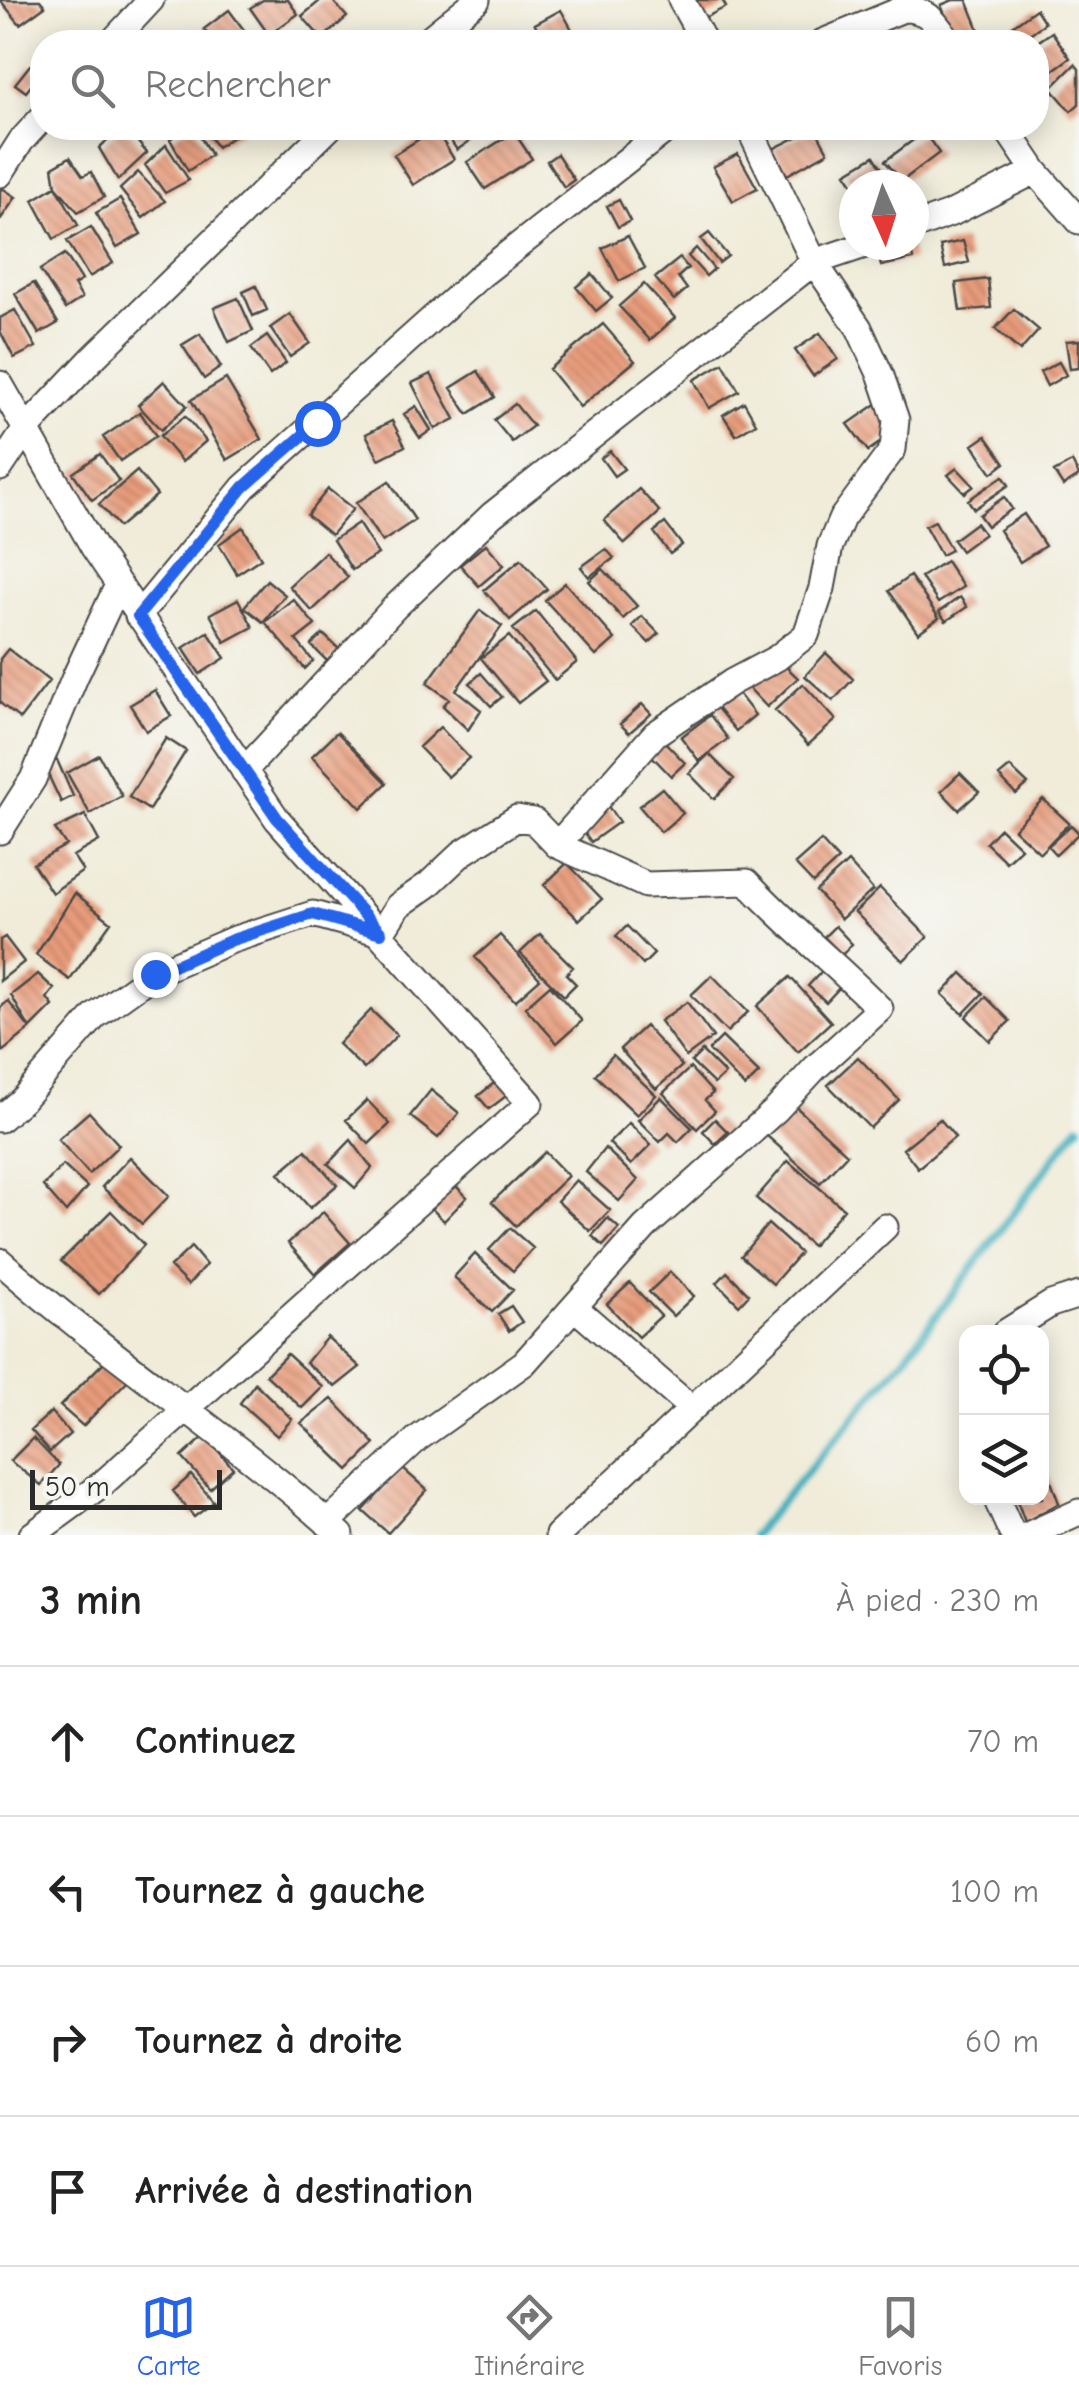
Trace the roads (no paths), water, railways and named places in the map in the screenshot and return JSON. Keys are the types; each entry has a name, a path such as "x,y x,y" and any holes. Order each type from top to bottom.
{"street":[{"path":"123,30 151,0"},
{"path":"441,30 477,0"},
{"path":"681,0 697,30"},
{"path":"854,30 903,10 916,9 930,14 941,30"},
{"path":"0,174 30,131"},
{"path":"0,468 26,429 92,360 318,140"},
{"path":"138,616 244,487 481,276 653,140"},
{"path":"556,844 656,734 732,682 778,658 806,635 822,588 830,546 842,518 892,449 896,420 881,376 858,328 814,262 755,140"},
{"path":"1014,140 1035,171 1079,221"},
{"path":"929,221 1035,171"},
{"path":"244,771 394,608 492,515 814,262 839,254"},
{"path":"0,384 118,585 277,818 530,1102 48,1531"},
{"path":"0,831 33,779 118,585"},
{"path":"0,1261 184,1410 258,1463 334,1529 417,1439 524,1363 645,1228 880,1010 746,882 646,885 556,844 534,821 517,818 462,853 398,906 381,933"},
{"path":"0,1118 22,1100 95,1016 155,974 232,940 313,914 381,933"},
{"path":"558,1535 885,1227"},
{"path":"1017,1325 1051,1304 1079,1295"},
{"path":"574,1307 692,1408"},
{"path":"999,1505 1016,1535"},
{"path":"1028,1535 1079,1512"}],"waterway":[{"path":"753,1535 907,1355 1079,1125"}]}
